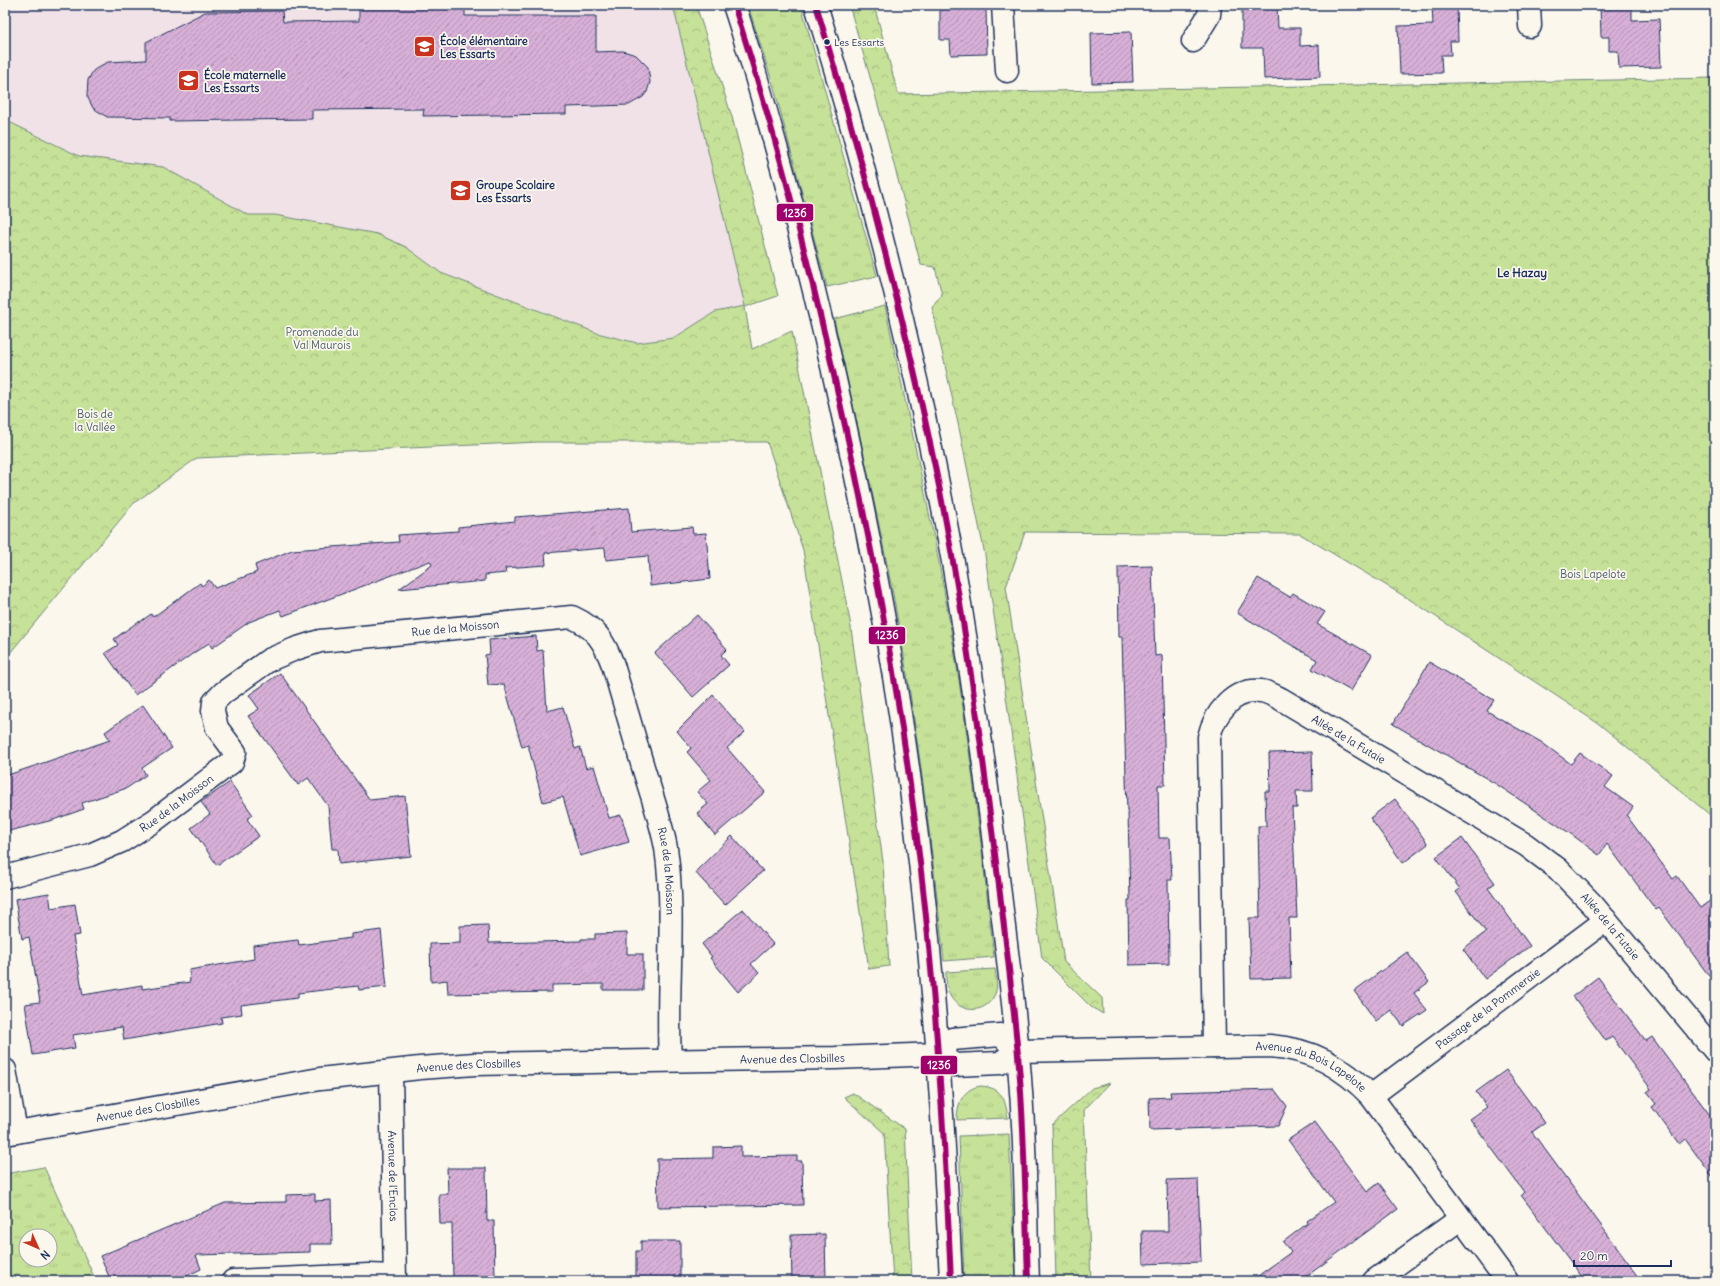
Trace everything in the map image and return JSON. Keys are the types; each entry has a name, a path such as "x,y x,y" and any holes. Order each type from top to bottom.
{"street":[{"path":"734,5 809,266 849,442 878,581 914,811 930,958 938,1054 951,1281"},
{"path":"816,5 864,171 886,255 916,381 951,552 992,819 1017,1050 1023,1124 1028,1281"},
{"path":"1004,5 1007,71"},
{"path":"1193,41 1209,15 1210,5"},
{"name":"Rue de la Moisson","path":"5,877 90,855 122,841 154,820 232,762 235,752 217,728 213,711 214,702 223,693 269,660 294,649 320,641 572,617 590,627 600,636 606,646 655,806 665,848 669,890 670,1060"},
{"name":"Allée de la Futaie","path":"1214,1047 1209,737 1215,719 1222,708 1232,700 1247,692 1262,691 1281,699 1510,835 1539,854 1558,869 1577,887 1606,920 1715,1051"},
{"name":"Passage de la Pommeraie","path":"1371,1096 1606,920"},
{"name":"Avenue du Bois Lapelote","path":"1017,1050 1270,1046 1290,1048 1314,1056 1331,1064 1348,1075 1371,1096 1507,1281"},
{"path":"938,1054 955,1065 1000,1063 1017,1050"},
{"name":"Avenue des Closbilles","path":"11,1133 320,1079 475,1064 835,1058 938,1054"},
{"path":"5,1070 11,1133"},
{"name":"Avenue de l'Enclos","path":"391,1072 394,1278"},
{"path":"1374,1281 1460,1219"},
{"path":"233,1281 369,1275 394,1278"}],"shaded area":[{"name":"Groupe Scolaire Les Essarts","path":"5,5 673,5 745,307 715,312 674,338 637,343 597,333 441,273 406,247 275,215 248,215 163,167 79,156 5,120"}],"green space":[{"name":"Promenade du Val Maurois","path":"673,5 696,5 732,117 778,296 745,307 752,349 792,331 850,621 883,862 889,966 869,969 803,550 767,442 538,442 197,458 134,503 5,659 5,120 79,156 163,167 248,215 275,215 377,234 406,247 441,273 597,333 637,343 674,338 715,312 745,306"},
{"path":"748,5 801,5 877,276 827,287 775,91"},
{"name":"Bois Lapelote","path":"849,5 874,5 898,94 1715,78 1715,819 1599,724 1409,599 1300,534 1025,532 1006,587 1064,962 1102,998 1103,1014 1091,1007 1042,958 985,555 932,307 942,295 935,267 921,265 875,94"},
{"path":"885,306 929,511 958,673 994,957 944,961 934,869 909,686 879,525 834,319"},
{"path":"995,969 995,994 990,1001 978,1009 963,1008 957,1004 947,989 946,972"},
{"path":"1110,1083 1084,1110 1091,1281 1056,1281 1052,1125 1092,1088"},
{"path":"981,1086 994,1089 1002,1096 1006,1105 1008,1118 957,1120 958,1108 965,1093 975,1087"},
{"path":"853,1093 905,1129 912,1281 893,1281 884,1133 844,1097"},
{"path":"1009,1134 1016,1281 964,1281 959,1136"},
{"path":"44,1167 96,1281 5,1281 5,1174"}],"building":[{"path":"359,5 465,5 465,16 596,16 596,52 623,51 636,55 648,67 650,82 647,92 643,97 629,105 566,107 566,114 423,116 424,109 312,110 312,119 170,121 170,118 107,117 93,108 87,96 88,80 93,71 100,66 108,62 146,60 146,42 205,12 282,11 283,22 359,21"},
{"path":"1242,5 1277,5 1278,28 1300,28 1300,46 1319,45 1320,77 1264,79 1263,48 1242,48"},
{"path":"1432,5 1457,5 1458,41 1450,41 1451,55 1441,55 1442,73 1400,74 1398,26 1433,25"},
{"path":"1600,5 1632,5 1632,20 1659,19 1661,67 1619,68 1618,51 1609,51 1609,37 1601,37"},
{"path":"986,8 987,54 951,55 950,40 940,40 940,9"},
{"path":"1131,32 1133,82 1092,83 1091,33"},
{"path":"629,508 631,532 692,527 693,534 706,533 710,579 650,586 648,556 606,560 605,548 545,553 546,565 505,568 506,573 485,575 485,581 399,589 432,565 430,561 283,616 280,610 249,622 212,648 209,643 135,695 105,653 118,645 114,639 151,614 153,617 200,583 202,586 209,580 215,588 257,572 255,565 292,550 399,542 398,535 458,531 458,527 515,521 515,517"},
{"path":"1152,566 1155,656 1162,655 1165,785 1158,785 1159,838 1170,838 1172,880 1168,880 1169,964 1129,965 1128,900 1130,900 1128,812 1122,637 1119,637 1118,567"},
{"path":"1258,578 1290,597 1293,593 1325,612 1317,624 1372,655 1351,691 1312,669 1317,660 1237,613"},
{"path":"697,615 727,649 721,655 729,665 693,697 655,653"},
{"path":"536,636 537,651 543,650 547,711 563,707 575,749 580,747 586,768 594,766 609,818 621,815 629,842 580,856 563,797 543,802 528,745 522,747 504,684 488,685 485,655 490,654 489,640"},
{"path":"1429,662 1494,700 1487,711 1541,742 1571,764 1580,753 1613,776 1605,787 1633,807 1627,816 1673,879 1677,876 1700,908 1715,897 1715,984 1659,908 1656,910 1607,844 1599,855 1571,834 1496,784 1393,724"},
{"path":"280,673 370,800 405,796 411,856 339,864 338,849 332,849 328,806 308,778 298,785 248,716 259,709 249,695"},
{"path":"713,695 745,732 727,748 765,792 715,835 697,813 708,804 697,792 711,780 687,752 691,748 677,731"},
{"path":"143,705 172,748 142,768 146,775 127,788 82,803 84,809 53,820 5,832 5,776 110,740 105,732"},
{"path":"1312,752 1313,791 1296,791 1297,808 1292,808 1297,918 1289,918 1291,978 1251,979 1249,918 1260,918 1258,826 1266,826 1265,791 1270,791 1269,753"},
{"path":"230,782 253,815 247,819 259,836 217,865 191,828 210,814 201,802"},
{"path":"1395,799 1428,844 1403,863 1370,818"},
{"path":"732,836 763,871 725,905 695,872"},
{"path":"1462,838 1495,883 1488,888 1530,946 1485,979 1463,949 1486,932 1456,892 1460,889 1436,857"},
{"path":"49,893 51,908 75,904 80,935 73,936 83,995 142,985 142,989 190,982 189,970 254,959 253,945 298,940 299,945 351,938 351,934 381,930 387,987 359,990 358,986 298,993 298,998 241,1005 242,1014 221,1017 222,1023 124,1040 122,1027 73,1035 75,1048 33,1055 25,1004 40,1002 29,937 22,939 15,899"},
{"path":"743,909 773,944 751,964 759,973 738,992 710,958 712,957 702,944"},
{"path":"488,925 489,943 581,941 581,939 595,939 595,934 627,933 627,954 643,954 643,990 603,990 603,984 552,985 552,992 448,994 447,980 431,982 430,944 460,943 460,926"},
{"path":"1407,952 1429,982 1414,993 1427,1010 1403,1026 1391,1010 1376,1021 1354,991"},
{"path":"1598,977 1646,1041 1652,1037 1715,1122 1715,1180 1685,1139 1679,1144 1652,1107 1656,1104 1647,1092 1651,1089 1612,1037 1606,1041 1573,996"},
{"path":"1506,1070 1545,1123 1532,1132 1642,1281 1585,1281 1521,1195 1524,1192 1470,1119 1487,1107 1476,1092"},
{"path":"1274,1089 1287,1106 1278,1126 1150,1130 1149,1098 1171,1097 1170,1092"},
{"path":"1315,1122 1367,1192 1379,1183 1398,1209 1300,1281 1251,1281 1291,1252 1283,1242 1308,1223 1307,1221 1334,1202 1288,1140"},
{"path":"741,1146 741,1157 797,1156 797,1161 802,1161 803,1205 658,1207 657,1159 713,1158 713,1147"},
{"path":"447,1168 486,1168 487,1221 494,1221 495,1281 453,1281 452,1224 440,1224 439,1194 448,1194"},
{"path":"1198,1179 1201,1262 1143,1264 1142,1231 1168,1231 1167,1180"},
{"path":"315,1194 315,1201 331,1200 332,1244 310,1244 310,1252 196,1255 201,1269 176,1281 111,1281 100,1256 225,1203 286,1202 286,1195"},
{"path":"825,1234 826,1281 792,1281 791,1235"},
{"path":"641,1241 680,1241 680,1281 636,1281 636,1251 641,1251"}],"transit line":[{"name":"1236","path":"734,5 766,108 808,264 868,533 898,702 914,814 932,973 940,1076 951,1281"},
{"name":"1236","path":"816,5 868,186 899,307 940,491 957,587 986,781 1014,1011 1022,1116 1028,1281"}],"place":[{"name":"Les Essarts","path":"827,42"},
{"name":"École élémentaire Les Essarts","path":"425,47"},
{"name":"École maternelle Les Essarts","path":"188,81"},
{"name":"Groupe Scolaire Les Essarts","path":"461,191"}],"district":[{"name":"Le Hazay","path":"1522,273"}],"park label":[{"name":"Bois de la Vallée","path":"95,420"}]}
